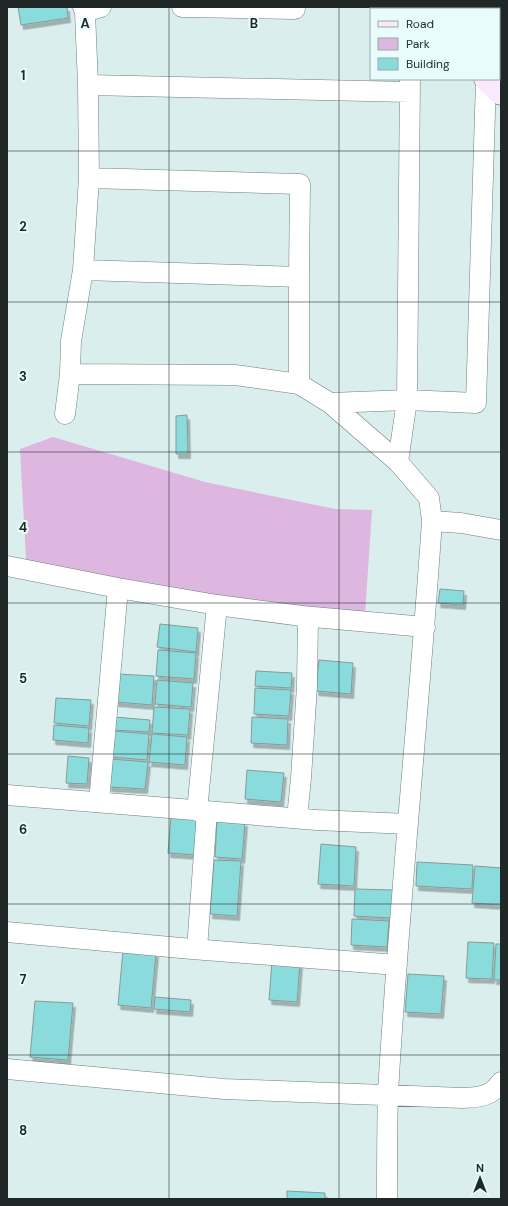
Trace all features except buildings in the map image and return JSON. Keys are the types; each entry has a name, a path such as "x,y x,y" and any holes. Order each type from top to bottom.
{"street":[{"path":"182,7 295,9"},
{"path":"65,414 70,374 71,341 83,270 89,178 88,85 90,9"},
{"path":"330,403 407,400 476,403 491,84"},
{"path":"88,85 410,85 407,400 398,462"},
{"path":"89,178 300,184 299,384"},
{"path":"83,270 299,277"},
{"path":"70,374 235,375 299,384 330,403 398,462 429,498 432,521 425,627 408,824 388,1095 387,1199"},
{"path":"432,521 461,523 501,530"},
{"path":"7,566 118,588 218,605 308,617 425,627"},
{"path":"99,802 118,588"},
{"path":"197,949 202,811 218,605"},
{"path":"297,818 307,686 308,617"},
{"path":"7,795 297,818 408,824"},
{"path":"7,932 197,949 397,964"},
{"path":"7,1069 224,1089 463,1098 484,1097 498,1087 501,1082"}],"green space":[{"path":"53,437 205,482 335,509 372,510 365,615 241,603 26,560 20,449"}]}
